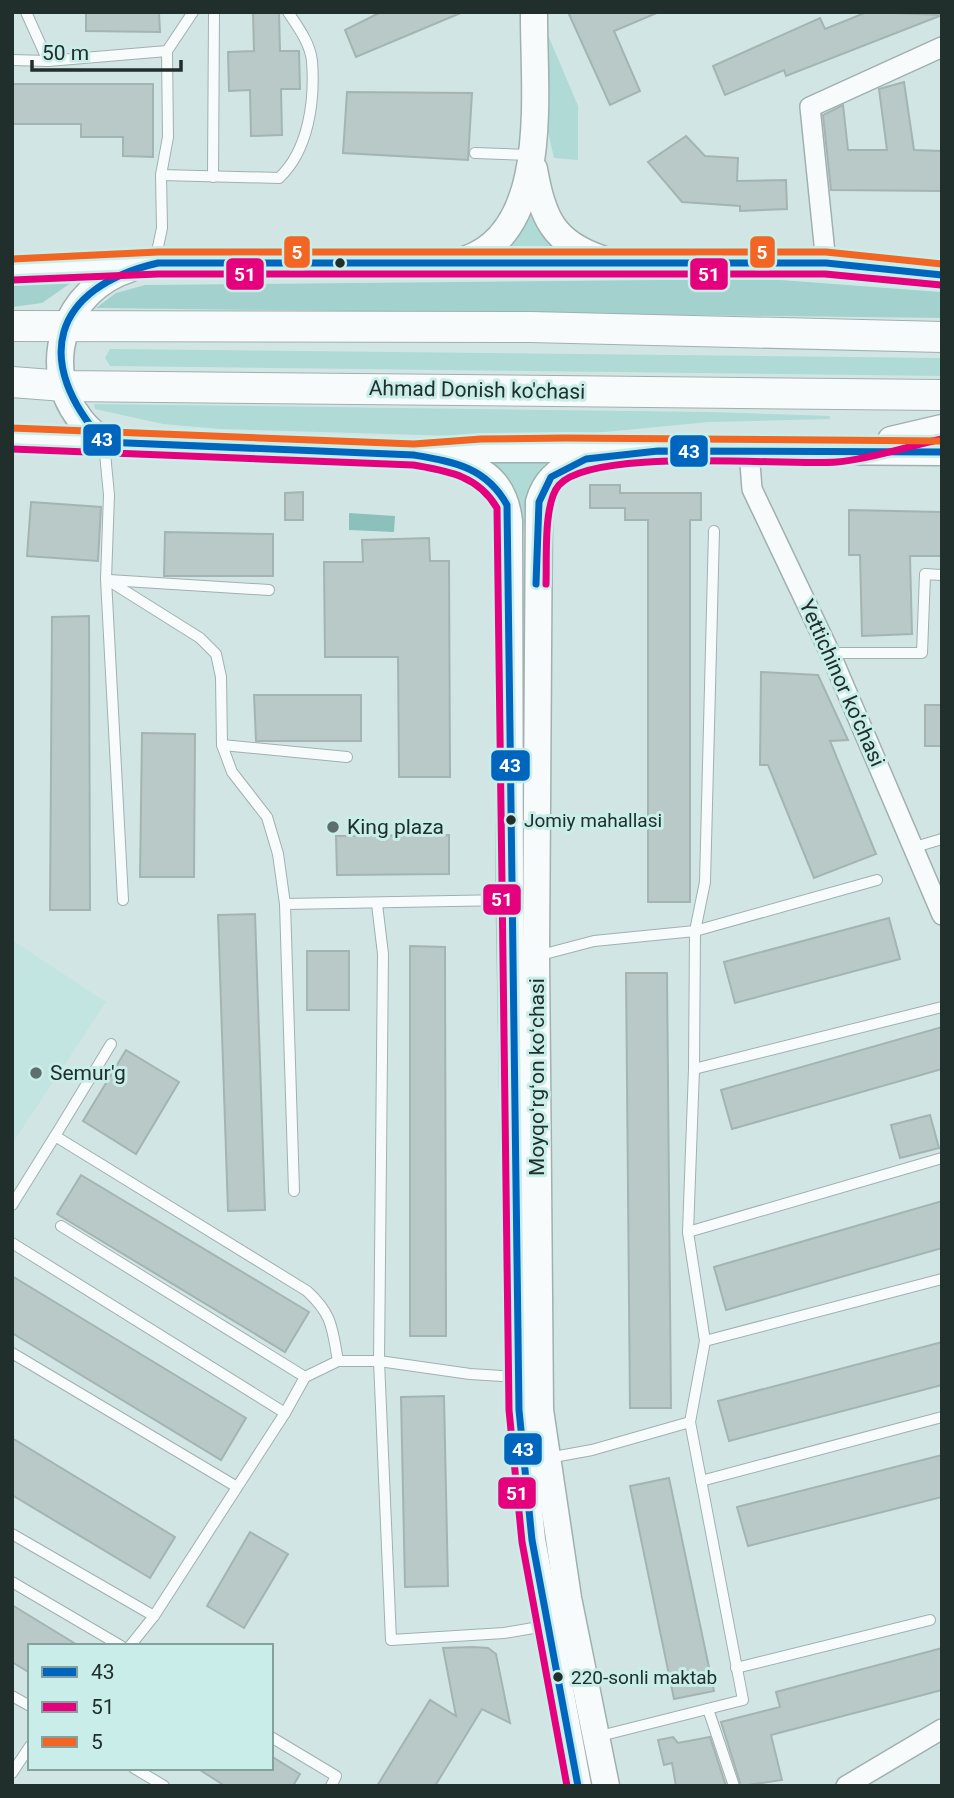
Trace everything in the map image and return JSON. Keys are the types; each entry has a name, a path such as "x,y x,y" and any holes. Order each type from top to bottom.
{"main road":[{"path":"534,12 532,155 542,206 553,230 572,246 614,263"},
{"path":"455,263 486,250 510,229 519,210 532,155"},
{"path":"12,270 154,263 826,263 942,256"},
{"path":"104,442 80,419 64,386 59,364 66,326 85,294 96,285 121,271 154,263"},
{"path":"826,263 942,275"},
{"path":"12,326 531,327 942,337"},
{"name":"Ahmad Donish ko'chasi","path":"12,383 64,386 942,395"},
{"path":"838,451 942,428"},
{"path":"12,438 414,456 493,449 942,452"},
{"name":"Moyqoʻrgʻon koʻchasi","path":"606,1786 568,1598 545,1458 538,1360 536,956 539,502 551,477 574,463 658,451"},
{"name":"Moyqoʻrgʻon koʻchasi","path":"414,456 461,463 482,472 501,492 508,505 510,900 523,1462 547,1625 578,1786"}],"street":[{"path":"826,263 810,107 942,47"},
{"name":"Yettichinor ko‘chasi","path":"749,451 752,489 830,653 942,915"},
{"path":"846,1786 871,1778 942,1728"}],"lane":[{"path":"26,12 48,61"},
{"path":"154,263 162,228 161,175 168,136 167,51 193,12"},
{"path":"213,177 214,12"},
{"path":"161,175 279,178 292,166 308,126 312,59 304,36 288,12"},
{"path":"12,61 48,61 167,51"},
{"path":"475,153 532,155"},
{"path":"104,442 109,495 106,579 123,900"},
{"path":"596,1737 743,1700 690,1422 705,1341 688,1232 694,1069 695,931 705,882 714,531"},
{"path":"830,653 922,653 925,574 942,575"},
{"path":"106,579 270,590"},
{"path":"106,579 200,638 216,654 222,677 222,745 232,772 267,817 278,855 285,904 294,1191"},
{"path":"222,745 347,757"},
{"path":"915,847 942,839"},
{"path":"536,956 594,941 695,931 877,880"},
{"path":"285,904 510,900"},
{"path":"377,904 383,954 379,1361 391,1640 504,1633 547,1625"},
{"path":"694,1069 942,1007"},
{"path":"12,1205 111,1044"},
{"path":"55,1136 307,1291 324,1306 331,1324 338,1361"},
{"path":"688,1232 942,1158"},
{"path":"61,1226 305,1377"},
{"path":"12,1243 285,1413"},
{"path":"705,1341 942,1279"},
{"path":"12,1353 237,1487"},
{"path":"132,1644 154,1616 285,1413 305,1377 338,1361 379,1361 470,1374 519,1377"},
{"path":"701,1481 942,1417"},
{"path":"545,1458 592,1450 690,1422"},
{"path":"12,1534 154,1616"},
{"path":"12,1582 118,1644"},
{"path":"736,1668 930,1620"},
{"path":"12,1696 28,1705"},
{"path":"708,1709 734,1786"},
{"path":"273,1738 336,1776 331,1786"},
{"path":"12,1773 28,1748"},
{"path":"137,1770 164,1786"}],"shaded area":[{"path":"544,32 548,35 578,106 578,160 554,158 544,114"},
{"path":"528,209 542,231 558,246 502,247"},
{"path":"767,279 940,292 942,318 96,308 116,293 145,285"},
{"path":"75,280 42,303 12,307 12,282"},
{"path":"110,349 942,358 942,376 110,366 105,358"},
{"path":"94,404 709,412 830,416 830,419 709,422 573,435 488,437 220,429 163,424 95,409"},
{"path":"554,459 537,479 528,501 521,552 487,462"},
{"path":"349,513 395,516 394,532 349,530"},
{"name":"Semur'g","path":"12,940 106,1002 12,1144"}],"building":[{"path":"86,12 159,12 160,32 86,31"},
{"path":"253,12 279,12 280,51 299,51 300,89 281,89 282,135 251,136 250,90 229,91 228,52 254,51"},
{"path":"381,12 463,12 356,57 345,30"},
{"path":"568,12 659,12 614,31 640,91 610,105"},
{"path":"867,12 942,15 786,76 784,70 725,95 713,66 820,18 825,29"},
{"path":"904,82 914,150 942,151 942,191 831,190 823,115 843,105 848,150 887,150 879,89"},
{"path":"12,84 153,84 153,157 123,156 123,137 81,137 81,124 12,124"},
{"path":"347,92 472,93 468,160 343,153"},
{"path":"686,136 705,156 738,158 737,181 786,180 787,209 740,211 740,206 682,202 648,162"},
{"path":"590,485 620,485 620,493 701,493 701,520 690,520 690,902 648,902 648,520 625,520 625,508 590,508"},
{"path":"303,492 303,520 285,520 285,493"},
{"path":"31,502 101,507 98,561 27,556"},
{"path":"849,510 942,512 942,556 910,556 912,634 862,636 860,555 849,555"},
{"path":"165,532 273,534 273,576 164,576"},
{"path":"429,538 430,561 449,561 450,777 399,777 398,657 325,657 324,562 363,562 362,540"},
{"path":"89,616 90,910 50,910 52,617"},
{"path":"761,672 818,675 848,740 830,741 876,854 814,878 768,765 760,765"},
{"path":"254,695 361,695 361,741 256,741"},
{"path":"925,705 942,705 942,746 925,746"},
{"path":"142,733 195,734 194,877 140,877"},
{"path":"449,835 449,874 337,875 336,836"},
{"path":"255,914 265,1210 228,1211 218,915"},
{"path":"889,918 900,959 735,1003 724,962"},
{"path":"410,946 445,947 446,1336 410,1336"},
{"path":"307,951 349,951 349,1010 307,1010"},
{"path":"626,973 667,973 671,1408 630,1408"},
{"path":"942,1027 942,1069 732,1129 721,1090"},
{"path":"126,1050 179,1082 136,1154 83,1121"},
{"path":"930,1115 939,1148 900,1158 891,1125"},
{"path":"81,1175 309,1312 285,1352 57,1214"},
{"path":"942,1201 942,1248 726,1310 714,1267"},
{"path":"12,1276 246,1418 221,1460 12,1333"},
{"path":"942,1342 942,1385 729,1441 718,1401"},
{"path":"444,1396 448,1586 405,1587 401,1397"},
{"path":"12,1438 175,1537 150,1578 12,1495"},
{"path":"942,1455 942,1497 748,1546 737,1507"},
{"path":"669,1478 714,1691 674,1699 630,1486"},
{"path":"250,1532 288,1554 244,1628 207,1606"},
{"path":"12,1605 76,1644 28,1644 28,1672 12,1662"},
{"path":"443,1648 488,1648 496,1654 510,1723 482,1709 435,1786 377,1786 430,1700 456,1716"},
{"path":"942,1648 942,1690 771,1735 782,1780 741,1786 721,1722 780,1707 776,1692"},
{"path":"673,1737 678,1743 710,1737 726,1786 676,1786 672,1763 664,1765 658,1740"},
{"path":"273,1757 300,1774 293,1786 225,1786 200,1770 273,1770"}],"transit line":[{"name":"5","path":"12,259 158,252 826,252 942,264"},
{"name":"43","path":"578,1786 532,1540 519,1410 507,505 489,482 468,468 414,455 104,442 81,412 67,384 61,357 64,332 75,310 94,290 122,275 158,263 826,263 942,275"},
{"name":"51","path":"13,280 158,274 825,274 941,285"},
{"name":"5","path":"12,428 414,444 481,439 565,438 942,441"},
{"name":"51","path":"546,584 550,505 559,485 579,473 609,466 648,462 837,462 942,439"},
{"name":"51","path":"12,449 413,465 461,476 471,481 481,488 497,508 509,1410 522,1542 567,1786"},
{"name":"43","path":"536,584 539,502 551,477 586,459 658,451 942,452"}],"place":[{"name":"Jomiy mahallasi","path":"511,820"},
{"name":"King plaza","path":"333,827"},
{"name":"Semur'g","path":"36,1073"},
{"name":"220-sonli maktab","path":"558,1677"}]}
